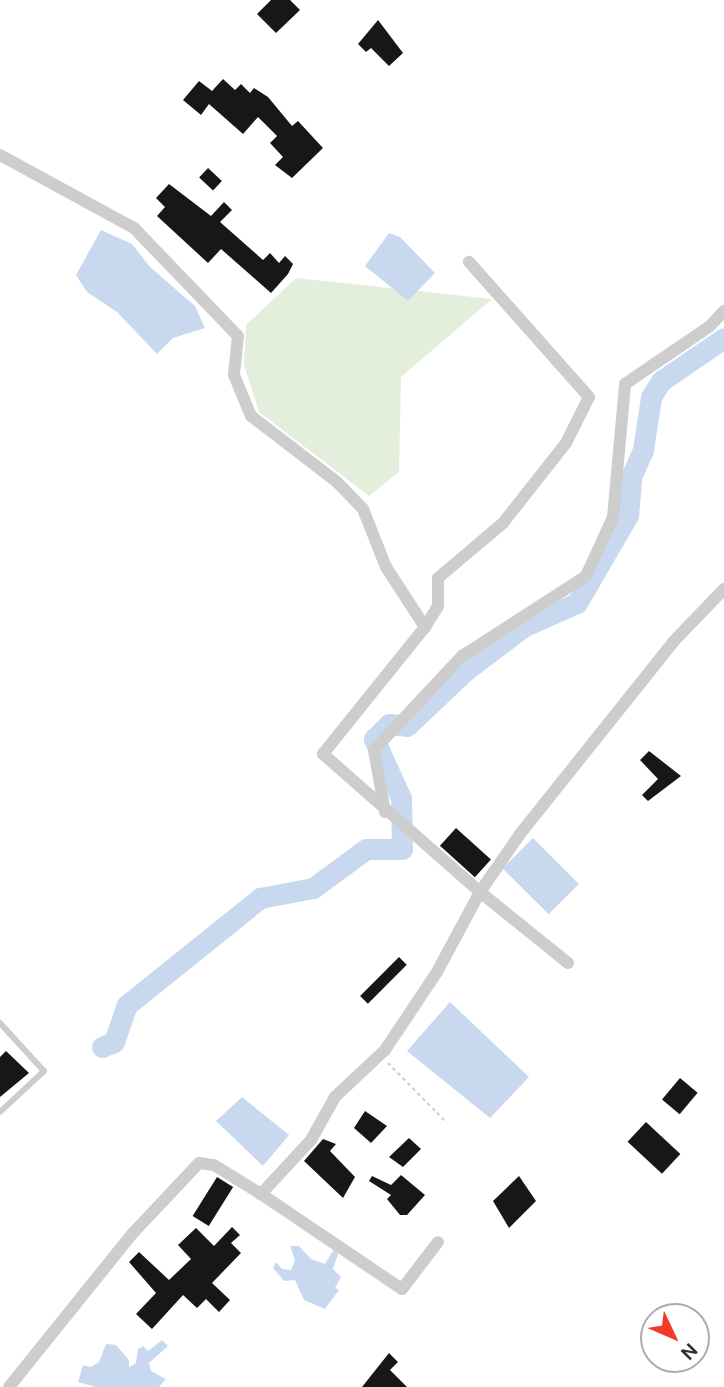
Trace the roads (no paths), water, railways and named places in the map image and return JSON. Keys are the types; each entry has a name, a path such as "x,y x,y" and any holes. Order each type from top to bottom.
{"street":[{"path":"0,155 134,228 238,336 234,375 251,416 337,482 363,509 386,567 425,627"},
{"path":"469,262 589,397 566,443 503,523 438,578 438,606 425,627 323,754 385,812 568,963"},
{"path":"385,812 374,750 462,656 586,576 613,517 625,384 710,326 724,311"},
{"path":"261,1194 311,1140 335,1097 380,1055 437,972 480,892 520,834 673,642 724,589"},
{"path":"9,1387 133,1233 199,1163 214,1165 261,1194 401,1289 438,1242"}],"lane":[{"path":"0,1023 44,1071 0,1112"}],"water":[{"path":"101,230 132,244 150,267 195,306 205,328 173,338 157,354 117,312 87,292 76,275"},
{"path":"389,233 400,237 435,273 408,301 365,266"},
{"path":"533,838 579,884 549,914 503,868"},
{"path":"450,1002 529,1077 490,1118 407,1051"},
{"path":"242,1097 289,1135 263,1166 216,1121"},
{"path":"290,1246 299,1246 311,1259 325,1264 334,1249 338,1254 333,1269 341,1277 335,1288 339,1290 325,1309 304,1300 295,1280 284,1281 273,1268 276,1262 282,1269 291,1270 295,1260"},
{"path":"162,1340 168,1346 149,1363 151,1371 166,1379 159,1387 96,1387 78,1382 83,1365 91,1367 99,1362 106,1344 116,1345 129,1360 129,1367 136,1363 138,1349 143,1346 148,1351"}],"waterway":[{"path":"102,1047 114,1042 127,1005 260,898 313,888 366,849 402,849 401,798 374,739 389,724 407,726 465,671 523,627 577,603 628,515 631,477 643,450 651,397 661,381 724,338"}]}
